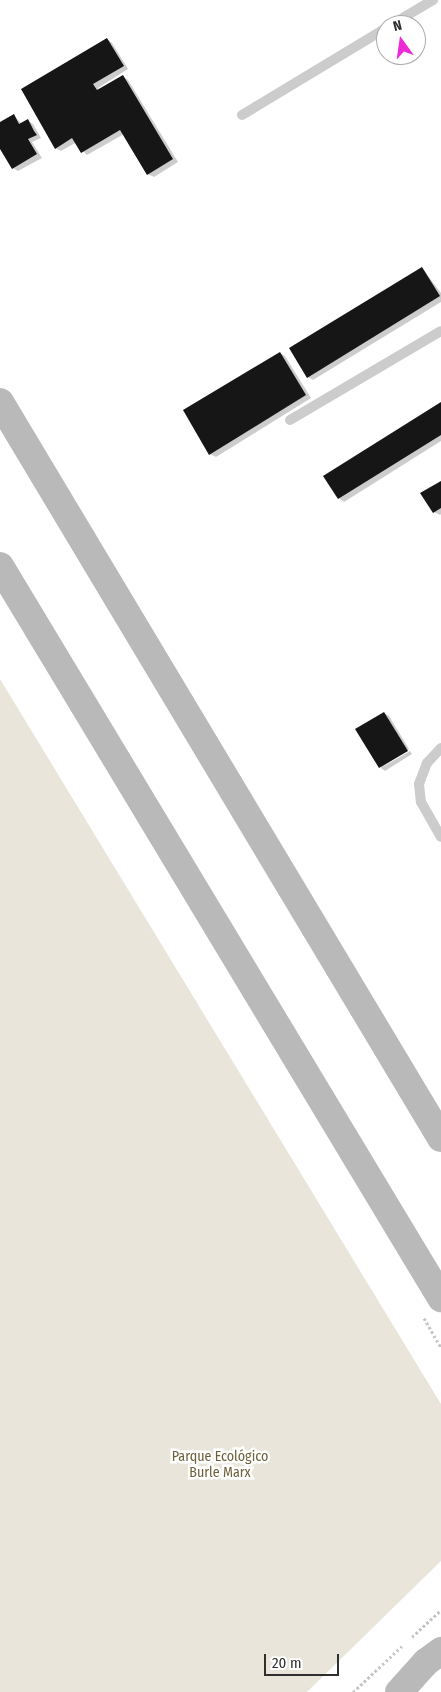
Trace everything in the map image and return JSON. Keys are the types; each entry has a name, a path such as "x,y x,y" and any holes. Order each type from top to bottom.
{"street":[{"path":"0,402 441,1138"},
{"path":"0,566 441,1298"},
{"path":"399,1692 426,1662 441,1651"}],"lane":[{"path":"408,15 433,0"},
{"path":"242,115 376,34"},
{"path":"290,420 441,331"},
{"path":"441,748 427,763 419,784 421,802 441,836"}],"path":[{"path":"353,1692 441,1610"}],"green space":[{"name":"Parque Ecológico Burle Marx","path":"0,679 441,1404 441,1561 307,1692 0,1692"}],"building":[{"path":"107,38 124,66 93,84 97,90 123,75 173,159 147,175 120,130 81,153 72,138 55,149 21,89"},
{"path":"14,114 19,124 28,119 37,135 28,139 37,154 12,169 0,149 0,122"},
{"path":"422,267 440,296 307,378 289,348"},
{"path":"280,352 306,395 209,455 183,410"},
{"path":"441,402 441,435 338,499 323,476"},
{"path":"441,481 441,508 433,513 420,493"},
{"path":"384,712 408,751 379,768 355,729"}]}
